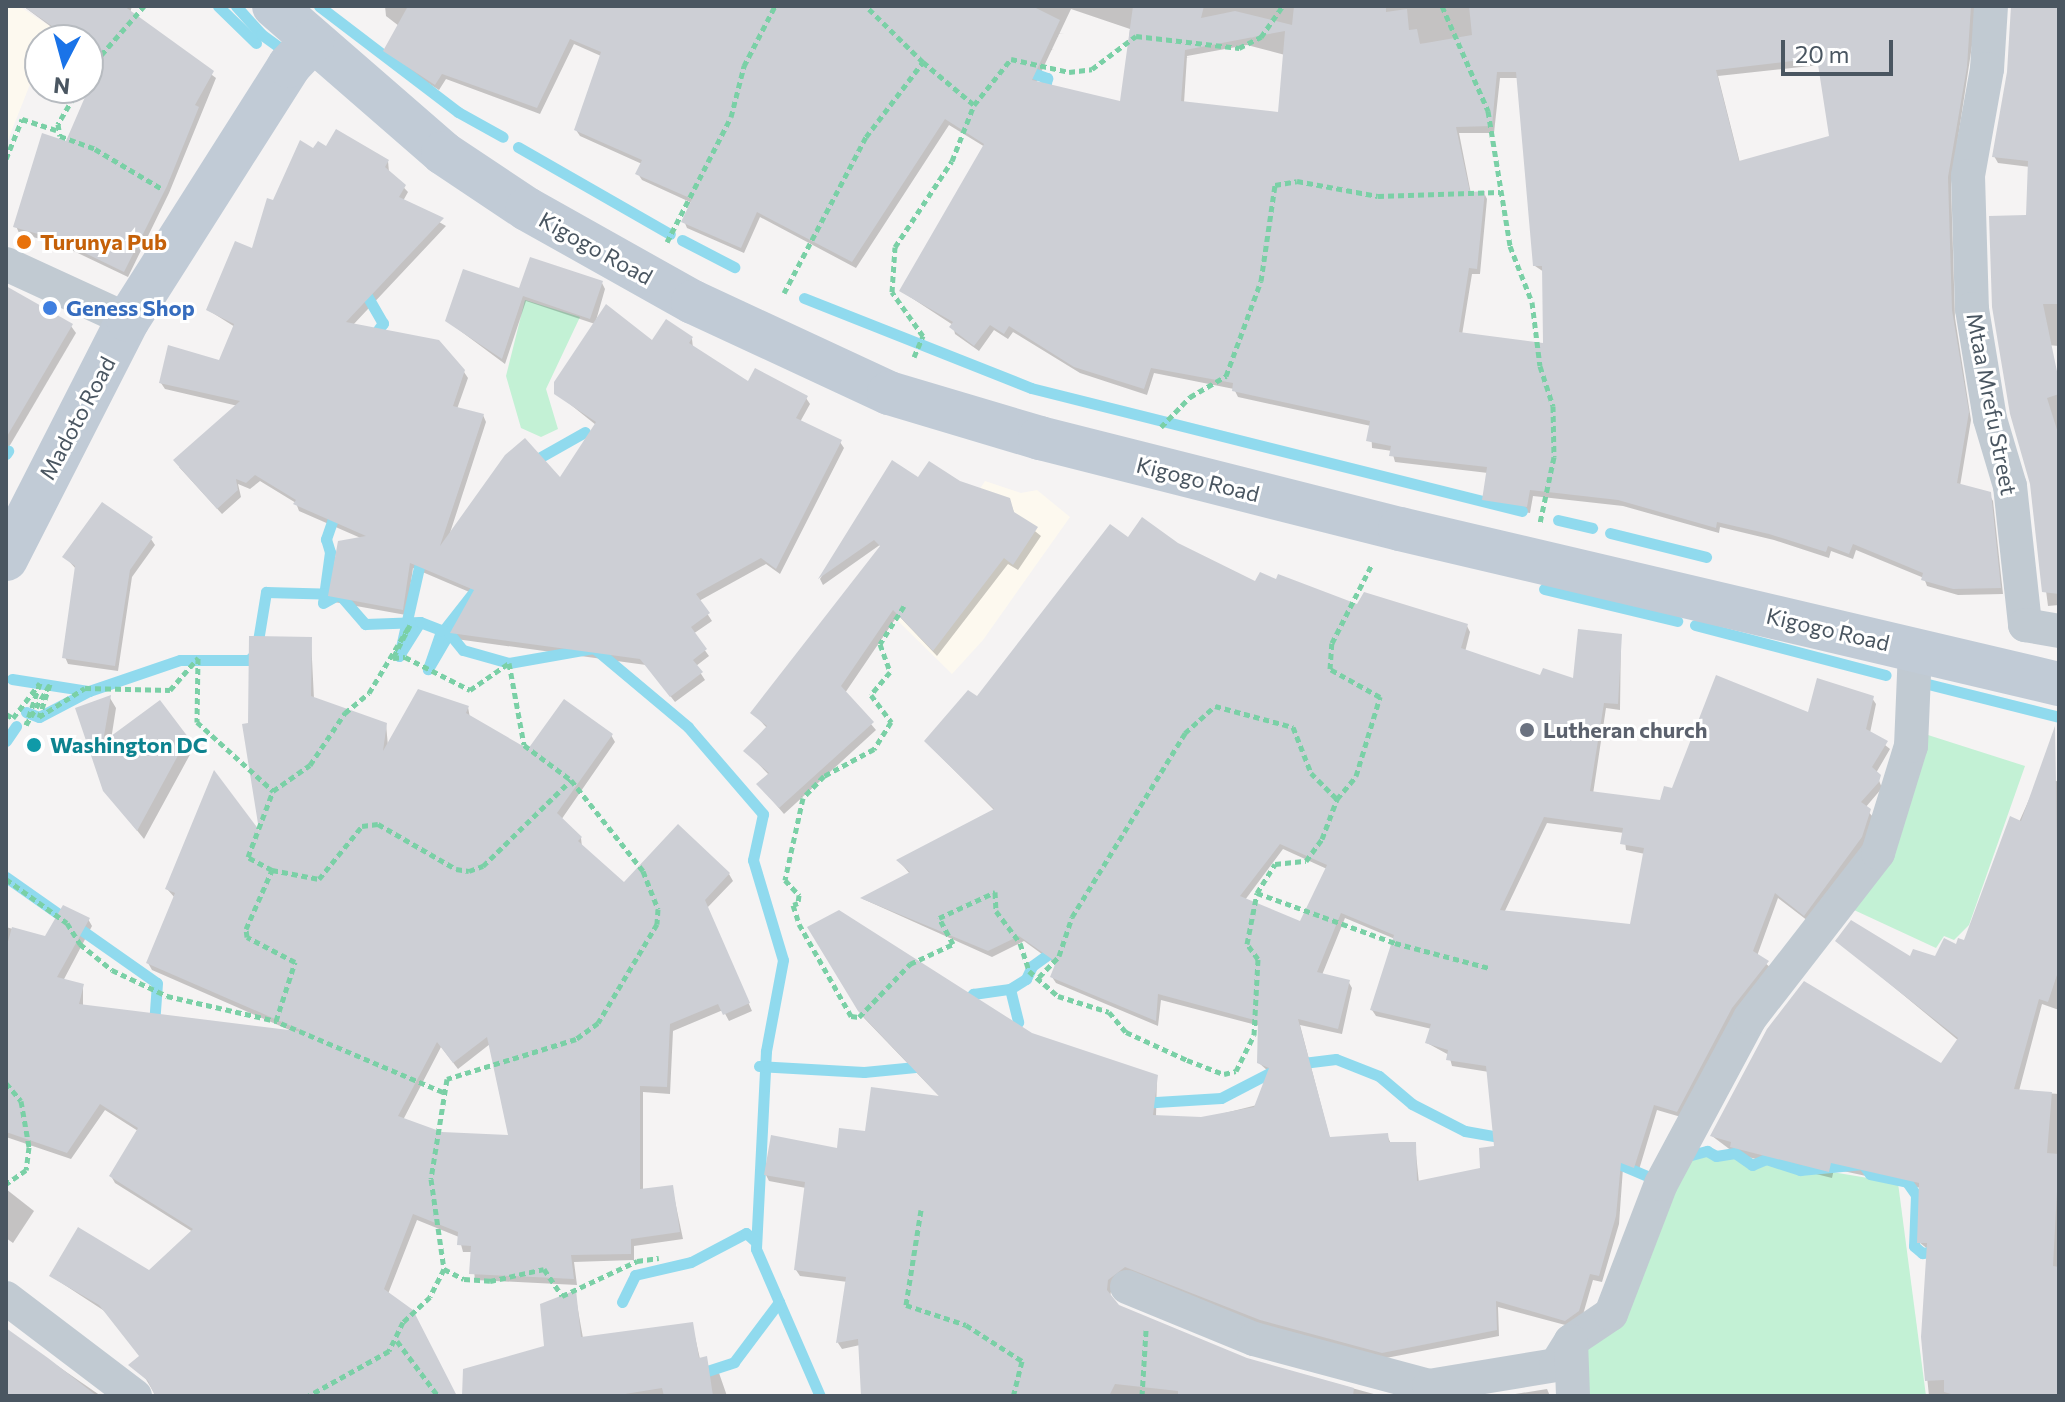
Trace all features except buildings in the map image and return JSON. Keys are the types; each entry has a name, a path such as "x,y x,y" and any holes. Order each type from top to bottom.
{"main road":[{"name":"Kigogo Road","path":"274,6 398,116 468,171 644,275 889,393 1152,467 2039,681"},
{"name":"Madoto Road","path":"6,559 128,320 289,66 312,41"}],"street":[{"name":"Mtaa Mrefu Street","path":"1991,6 1987,69 1968,176 1968,259 1990,419 2010,486 2025,625 2039,681"},
{"path":"6,264 128,320"},
{"path":"2025,625 2059,631"},
{"path":"1127,1287 1192,1318 1309,1357 1428,1391 1556,1365 1571,1341 1611,1314 1661,1184 1750,1018 1878,853 1911,746 1915,649"},
{"path":"6,1298 135,1396"},
{"path":"1571,1341 1573,1396"}],"path":[{"path":"104,52 144,6"},
{"path":"644,275 658,263 731,117 744,66 775,6"},
{"path":"866,6 923,62 974,105"},
{"path":"889,393 923,336 892,292 895,247 952,161 974,105 1011,59 1069,72 1092,69 1136,36 1239,48 1261,37 1283,6"},
{"path":"1442,6 1488,111 1510,246 1532,302 1540,366 1553,406 1554,457 1527,557"},
{"path":"784,293 866,137 923,62"},
{"path":"56,130 70,104"},
{"path":"6,159 22,119 56,130 138,179 199,207"},
{"path":"1152,467 1162,424 1190,397 1226,376 1261,281 1275,185 1284,179 1378,196 1500,192"},
{"path":"904,606 880,644 890,672 871,695 891,722 874,749 824,776 803,798 785,880 799,895 794,912 851,1016 859,1017 910,964 953,944 939,918 983,894 995,892 996,911 1020,943 1029,971 1058,996 1109,1012 1126,1032 1216,1071 1236,1071 1254,1035 1258,959 1247,944 1257,893 1275,864 1306,861 1322,839 1337,799 1356,776 1380,697 1330,669 1332,643 1357,588 1400,529"},
{"path":"308,1396 397,1341 403,1322 430,1297 444,1269 431,1179 447,1079 576,1039 598,1023 657,924 658,909 643,871 571,780 524,745 509,663 470,690 405,657 393,658 410,625 369,693 345,713 310,765 273,791 248,857 272,870 319,879 362,826 378,824 456,869 469,871 483,866 571,780"},
{"path":"6,714 13,718 40,683 26,725 50,684 39,717 85,688 170,690 198,658 197,722 273,791"},
{"path":"1039,977 1059,956 1072,917 1185,733 1215,706 1293,727 1311,773 1337,799"},
{"path":"272,870 246,929 247,937 295,962 276,1021"},
{"path":"6,879 67,923 80,944 112,970 167,996 276,1021 443,1092"},
{"path":"1257,893 1395,943 1489,968"},
{"path":"6,1083 21,1101 29,1147 26,1170 6,1184"},
{"path":"921,1210 906,1305 966,1325 1022,1361 1013,1396"},
{"path":"444,1269 464,1279 490,1281 544,1269 562,1296 637,1261 659,1258"},
{"path":"1142,1396 1147,1325 1155,1320 1192,1318"},
{"path":"397,1341 438,1396"}],"shaded area":[{"path":"6,6 19,6 46,24 24,24 24,99 6,145"},
{"path":"985,481 1021,493 1037,490 1070,517 983,640 952,674 897,620"}],"green space":[{"path":"525,300 580,317 546,389 558,429 541,437 521,428 506,376"},
{"path":"1928,735 2025,766 1969,925 1954,940 1944,936 1936,948 1854,910"},
{"path":"1688,1148 1898,1183 1926,1396 1584,1396 1587,1344"}],"waterway":[{"path":"218,6 256,43"},
{"path":"236,6 261,34 290,55"},
{"path":"319,6 458,112 503,137"},
{"path":"1022,69 1047,78 1043,98"},
{"path":"518,147 670,234"},
{"path":"682,240 734,267"},
{"path":"366,294 383,323 373,337"},
{"path":"804,298 1031,388 1522,511"},
{"path":"530,463 585,432"},
{"path":"336,510 326,539 330,552 323,603 339,594"},
{"path":"1558,520 1592,528"},
{"path":"1610,533 1706,557"},
{"path":"420,622 399,656 422,554"},
{"path":"449,633 428,669 440,635 479,585"},
{"path":"1544,589 1677,621"},
{"path":"12,679 89,691 180,660 249,660 256,653 266,592 339,594 365,624 420,622 449,633 463,650 509,663 594,648 688,727 763,814 753,860 783,960 766,1051 756,1249 820,1396"},
{"path":"1695,625 1886,675"},
{"path":"1924,683 2059,717"},
{"path":"26,712 39,717 89,691"},
{"path":"6,741 16,726"},
{"path":"6,877 157,983 154,1025"},
{"path":"963,1005 973,994 1010,989 1026,979 1032,966 1058,947"},
{"path":"1010,989 1018,1022 1011,1034"},
{"path":"1295,1064 1336,1059 1379,1076 1412,1104 1465,1131 1505,1138"},
{"path":"759,1066 864,1072 926,1066"},
{"path":"1140,1103 1221,1098 1279,1068"},
{"path":"1684,1157 1707,1151 1716,1156 1735,1153 1752,1165 1766,1159 1800,1170 1863,1164 1870,1174 1907,1182 1916,1195 1914,1246 1922,1253 1938,1251"},
{"path":"1607,1159 1647,1176"},
{"path":"622,1302 635,1275 691,1262 746,1233 756,1242"},
{"path":"698,1374 734,1362 779,1302 780,1307"}],"place":[{"name":"Turunya Pub","path":"24,242"},
{"name":"Geness Shop","path":"50,308"},
{"name":"Lutheran church","path":"1527,730"},
{"name":"Washington DC","path":"34,745"}]}
